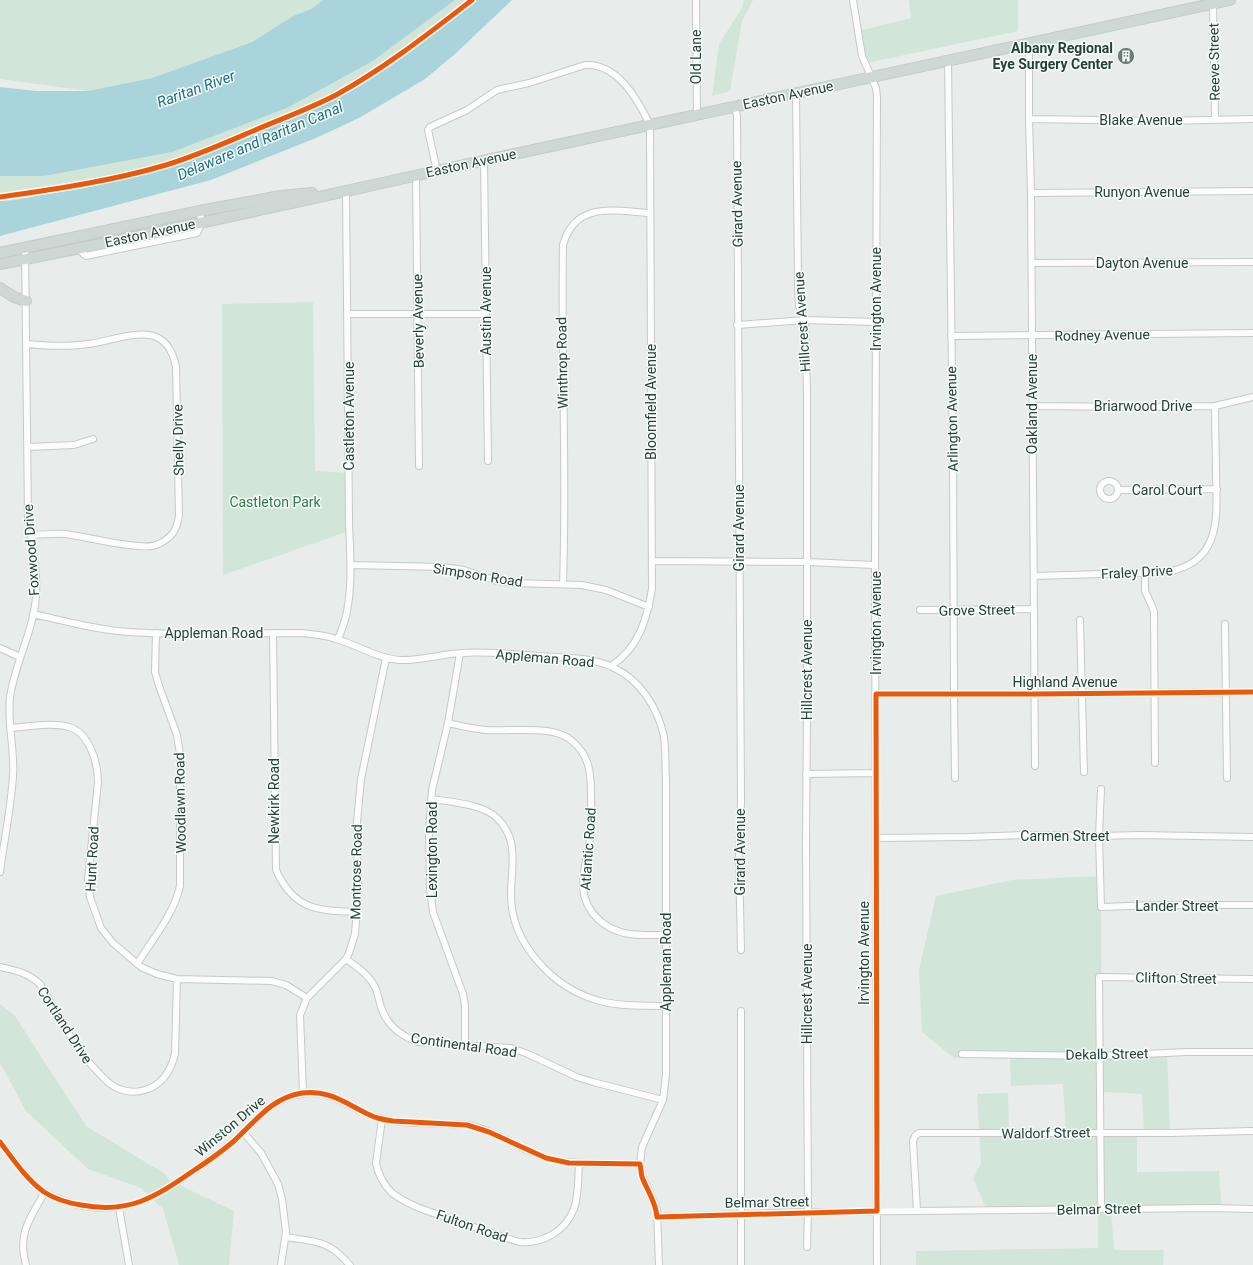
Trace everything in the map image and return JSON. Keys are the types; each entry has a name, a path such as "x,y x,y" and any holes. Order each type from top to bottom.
{"main road":[{"name":"Easton Avenue","path":"0,264 280,206 484,160 1230,0"},
{"name":"Easton Avenue","path":"0,253 200,211 281,196 346,190"},
{"path":"0,288 14,297 26,300"}],"street":[{"name":"Old Lane","path":"696,0 697,115"},
{"name":"Irvington Avenue","path":"853,0 862,56 876,88 877,97 877,1265"},
{"name":"Reeve Street","path":"1213,4 1215,120"},
{"name":"Oakland Avenue","path":"1029,43 1035,766"},
{"name":"Arlington Avenue","path":"948,61 955,778"},
{"path":"437,171 428,130 430,127 467,110 497,90 530,83 586,65 592,64 605,68 617,76 628,87 642,108 650,125"},
{"name":"Hillcrest Avenue","path":"796,93 798,284 799,306 805,320 807,562 807,1247"},
{"name":"Girard Avenue","path":"734,106 736,116 738,233 737,325 741,801 739,859 741,950"},
{"name":"Blake Avenue","path":"1029,119 1162,121 1253,119"},
{"name":"Bloomfield Avenue","path":"611,666 622,659 631,648 645,621 652,589 650,125"},
{"name":"Austin Avenue","path":"484,160 488,461"},
{"name":"Beverly Avenue","path":"416,175 419,466"},
{"name":"Castleton Avenue","path":"338,639 346,617 351,565 349,522 346,190"},
{"name":"Runyon Avenue","path":"1031,193 1253,191"},
{"name":"Winthrop Road","path":"563,584 565,533 562,314 563,245 565,238 574,223 588,213 607,210 650,213"},
{"path":"77,248 86,256 197,233 202,222 200,211"},
{"path":"137,235 138,224"},
{"name":"Foxwood Drive","path":"0,872 13,776 10,698 15,672 29,632 36,588 28,516 25,248"},
{"name":"Dayton Avenue","path":"1032,263 1253,262"},
{"path":"348,314 485,314"},
{"path":"737,325 805,320 876,322"},
{"name":"Rodney Avenue","path":"951,336 1253,333"},
{"name":"Shelly Drive","path":"27,344 46,346 88,344 130,335 144,334 161,339 169,347 176,367 179,508 176,530 168,538 155,546 145,547 63,534 31,535"},
{"name":"Briarwood Drive","path":"1032,406 1215,406 1253,397"},
{"name":"Fraley Drive","path":"1034,576 1178,570 1189,565 1200,557 1209,544 1217,518 1215,406"},
{"path":"28,447 74,446 93,438"},
{"name":"Carol Court","path":"1118,490 1217,489"},
{"path":"652,561 807,562 876,565"},
{"name":"Simpson Road","path":"351,565 443,567 464,570 497,581 582,586 606,590 649,607"},
{"path":"1145,572 1145,591 1154,612 1155,763"},
{"name":"Grove Street","path":"920,610 1034,609"},
{"name":"Appleman Road","path":"33,614 83,626 156,634 301,633 338,639 386,658 401,660 471,652 571,658 598,662 611,666 624,673 636,683 648,698 656,713 664,738 666,779 666,1075 664,1100 642,1147 640,1164"},
{"path":"1080,620 1084,772"},
{"path":"1225,624 1227,778"},
{"name":"Newkirk Road","path":"272,633 276,869 282,882 291,894 302,904 324,911 356,912"},
{"name":"Woodlawn Road","path":"137,964 170,912 179,892 180,886 180,754 177,735 156,672 156,634"},
{"path":"0,648 20,657"},
{"name":"Lexington Road","path":"460,653 448,723 431,798 429,831 430,881 433,912 463,994 465,1006 465,1044"},
{"name":"Montrose Road","path":"303,1093 300,1015 307,998 346,959 350,953 355,934 358,893 357,822 361,778 386,658"},
{"name":"Highland Avenue","path":"876,694 1253,692"},
{"name":"Atlantic Road","path":"448,723 474,729 550,731 562,734 572,740 588,761 591,774 591,837 583,880 583,891 586,901 593,914 610,929 633,934 666,935"},
{"name":"Hunt Road","path":"10,728 54,725 69,727 76,730 85,739 93,752 98,772 98,782 88,879 90,897 101,928 118,949 141,967 157,974 177,979 272,981 286,985 307,998"},
{"path":"806,774 876,773"},
{"path":"1099,836 1101,789"},
{"path":"431,798 478,807 493,815 504,826 511,838 510,896 519,933 528,949 550,974 580,994 600,1001 612,1004 666,1006"},
{"name":"Carmen Street","path":"876,838 1024,835 1253,837"},
{"name":"Lander Street","path":"1099,836 1101,907 1156,905 1253,905"},
{"name":"Continental Road","path":"346,959 366,975 375,987 384,1015 400,1034 418,1042 511,1048 528,1054 577,1077 664,1100"},
{"name":"Cortland Drive","path":"0,967 24,973 40,984 82,1055 115,1087 129,1092 139,1092 150,1088 164,1078 172,1066 175,1054 177,979"},
{"name":"Clifton Street","path":"1100,1056 1100,977 1253,979"},
{"path":"741,1010 741,1265"},
{"name":"Dekalb Street","path":"962,1054 1100,1056 1187,1052 1253,1052"},
{"path":"1100,1056 1101,1209"},
{"name":"Winston Drive","path":"0,1142 26,1175 37,1186 46,1192 72,1204 97,1208 119,1208 145,1200 168,1188 214,1156 271,1106 284,1098 303,1093 327,1094 344,1101 371,1116 382,1119 393,1121 467,1125 489,1132 546,1158 579,1163 640,1164"},
{"name":"Fulton Road","path":"382,1119 376,1164 383,1182 391,1192 412,1205 480,1230 519,1242 543,1239 556,1233 568,1220 574,1209 579,1163"},
{"name":"Waldorf Street","path":"916,1211 913,1141 915,1136 919,1133 1253,1131"},
{"path":"243,1132 262,1154 278,1184 282,1199 286,1237 281,1265"},
{"path":"640,1164 642,1176 650,1192 656,1210 659,1265"},
{"path":"26,1265 22,1253 24,1233 28,1222 46,1192"},
{"path":"119,1208 120,1223 129,1265"},
{"name":"Belmar Street","path":"657,1217 877,1211 1212,1208 1253,1209"},
{"path":"286,1237 318,1243 334,1249 350,1265"}],"green space":[{"path":"0,0 323,0 311,9 293,16 252,42 152,78 88,91 0,79"},
{"path":"455,0 478,0 396,62 319,107 209,153 135,177 16,200 0,201 0,176 44,176 289,107 373,61"},
{"path":"744,0 753,0 742,21 730,91 712,96 719,44 742,8"},
{"path":"909,0 1018,0 1018,31 867,63 862,30 911,18"},
{"name":"Castleton Park","path":"313,302 315,471 349,473 349,531 223,575 222,304"},
{"path":"1101,876 1102,1051 1167,1053 1170,1132 1144,1131 1142,1094 1103,1092 1104,1133 1137,1132 1137,1172 1219,1171 1222,1209 1111,1210 1114,1250 1164,1250 1163,1265 916,1265 916,1251 1098,1248 1098,1210 988,1212 973,1179 981,1163 977,1094 1008,1093 1009,1135 1066,1134 1063,1084 1011,1086 1010,1055 954,1058 922,1032 919,970 936,896 1012,880"},
{"path":"0,1004 15,1016 86,1126 165,1174 169,1180 234,1211 229,1265 179,1265 163,1209 141,1188 88,1169 26,1111 0,1063"}],"water":[{"name":"Raritan River","path":"323,0 455,0 373,61 289,107 172,152 44,176 0,176 0,87 36,91 88,91 152,78 252,42 293,16 311,9"},
{"name":"Delaware and Raritan Canal","path":"478,0 512,0 455,54 425,79 359,118 316,138 211,180 0,236 0,201 16,200 135,177 209,153 319,107 396,62"}],"cycle path":[{"path":"0,197 63,188 125,176 177,161 221,145 305,109 354,85 423,38 472,0"},
{"path":"0,1142 31,1181 37,1187 53,1197 71,1203 98,1207 127,1205 140,1202 166,1189 203,1164 234,1141 265,1111 281,1100 302,1093 312,1092 321,1093 338,1099 382,1119 393,1121 467,1125 489,1132 546,1158 569,1163 640,1164 642,1177 653,1201 657,1217 877,1211 876,694 1253,692"}],"place":[{"name":"Albany Regional Eye Surgery Center","path":"1126,56"}]}
